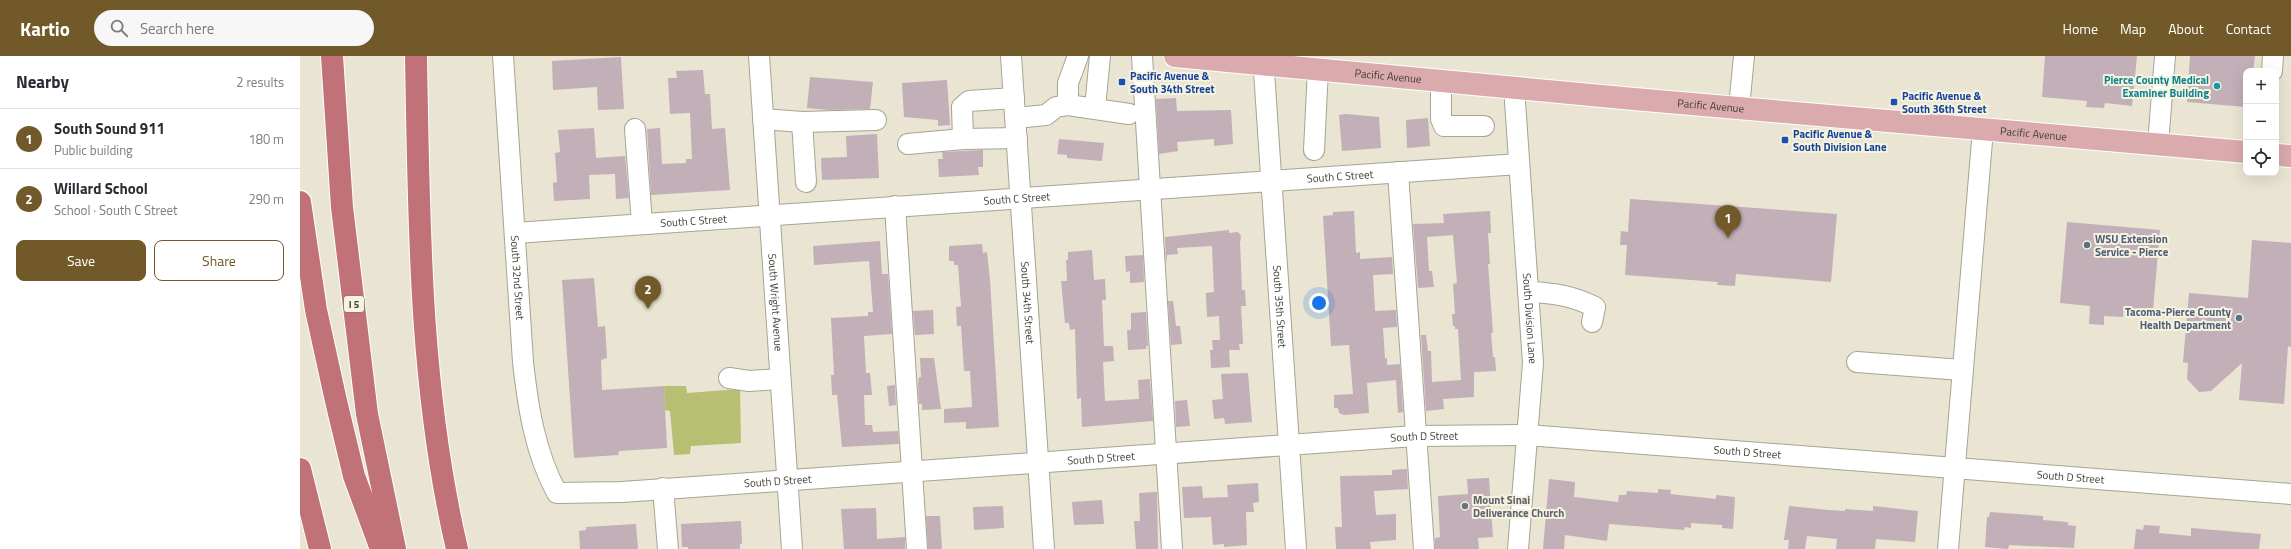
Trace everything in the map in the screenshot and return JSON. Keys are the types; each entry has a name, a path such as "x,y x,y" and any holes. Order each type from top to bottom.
{"highway":[{"name":"I 5","path":"332,56 342,207 367,414 395,549"},
{"path":"416,56 420,261 424,319 438,444 457,549"},
{"path":"300,202 316,310 338,409 354,476 381,549"},
{"path":"300,469 320,549"}],"main road":[{"name":"Pacific Avenue","path":"1175,56 1263,60 1318,69 1514,88 2243,152"},
{"path":"2279,155 2291,156"}],"street":[{"name":"South 32nd Street","path":"503,56 514,233 529,411 546,474 557,493"},
{"name":"South Wright Avenue","path":"759,56 792,549"},
{"name":"South 34th Street","path":"1011,56 1044,549"},
{"path":"1068,105 1068,83 1078,56"},
{"path":"1095,108 1100,56"},
{"path":"1142,56 1165,454 1172,549"},
{"path":"1739,108 1744,56"},
{"path":"2158,144 2165,56"},
{"path":"2272,68 2273,56"},
{"name":"South 35th Street","path":"1263,60 1296,549"},
{"path":"1314,150 1318,69"},
{"path":"1441,81 1441,119 1444,126 1484,126"},
{"name":"South Division Lane","path":"1514,88 1534,363 1518,549"},
{"path":"963,139 962,107 969,101 1014,98"},
{"path":"1016,118 1046,115 1056,107 1068,105 1129,114"},
{"path":"763,119 802,122 876,120"},
{"path":"802,122 806,182"},
{"path":"635,129 642,224"},
{"path":"1948,549 1962,370 1984,129"},
{"path":"908,144 963,139 1017,138"},
{"name":"South C Street","path":"514,233 770,214 1519,164"},
{"path":"1398,172 1424,549"},
{"path":"895,206 917,549"},
{"path":"1530,292 1567,295 1579,299 1595,307 1592,322"},
{"path":"1857,362 1962,370"},
{"path":"729,378 749,381 780,379"},
{"name":"South D Street","path":"557,493 622,492 787,479 1416,436 1527,435 2291,494"},
{"path":"663,488 668,549"}],"green space":[{"path":"664,386 686,386 687,393 740,389 741,443 691,446 690,454 674,455 670,411 665,410"}],"building":[{"path":"2045,56 2137,56 2132,106 2105,103 2104,108 2086,107 2087,101 2042,97"},
{"name":"Pierce County Medical Examiner Building","path":"2190,56 2255,56 2253,68 2243,68 2243,107 2187,102"},
{"path":"621,57 624,109 598,110 597,87 553,90 552,61"},
{"path":"703,70 705,94 710,94 712,129 725,128 730,190 651,195 647,129 660,128 662,164 686,163 686,159 692,159 690,113 670,114 668,78 677,78 676,71"},
{"path":"810,77 873,82 870,109 829,110 807,108"},
{"path":"947,80 950,125 938,126 938,120 904,117 902,83"},
{"path":"1176,98 1177,111 1231,110 1233,144 1214,146 1214,139 1177,142 1178,151 1159,154 1156,99"},
{"path":"1346,114 1379,117 1381,148 1342,151 1339,115"},
{"path":"1428,118 1430,146 1407,148 1406,120"},
{"path":"594,128 596,158 625,156 629,198 616,199 615,174 589,175 590,199 554,201 553,183 557,182 555,153 560,152 558,130"},
{"path":"877,134 879,178 822,180 821,158 847,157 846,136"},
{"path":"1059,139 1104,143 1102,161 1067,158 1067,155 1057,154"},
{"path":"983,150 983,167 978,167 979,175 939,177 938,159 943,159 942,152"},
{"path":"1630,199 1837,214 1831,282 1736,274 1735,286 1717,285 1718,282 1625,275 1627,245 1620,245 1621,231 1628,232"},
{"path":"1354,211 1356,253 1360,252 1360,259 1392,257 1393,274 1373,275 1375,311 1396,310 1397,327 1383,328 1385,359 1387,358 1387,365 1400,364 1403,412 1398,413 1396,380 1367,383 1369,413 1344,415 1339,413 1338,408 1334,408 1334,395 1353,394 1349,345 1331,346 1323,216 1333,215 1333,212"},
{"path":"1490,211 1491,233 1488,233 1490,264 1488,264 1493,333 1491,333 1496,371 1474,372 1474,397 1443,399 1444,409 1426,411 1421,335 1426,335 1428,351 1431,351 1432,382 1461,380 1458,329 1455,329 1455,326 1453,326 1452,314 1455,314 1453,284 1457,283 1453,235 1427,237 1429,271 1432,271 1434,287 1418,288 1413,224 1444,223 1443,214"},
{"path":"2067,222 2160,230 2153,310 2124,308 2123,317 2104,316 2104,325 2089,324 2090,306 2060,303"},
{"path":"1229,230 1229,233 1238,232 1241,236 1242,290 1245,290 1246,306 1241,306 1243,344 1239,344 1240,350 1229,350 1230,367 1211,368 1210,350 1213,350 1212,340 1220,340 1219,316 1207,317 1206,293 1214,292 1212,246 1177,248 1178,254 1167,255 1166,266 1165,237"},
{"name":"Tacoma-Pierce County Health Department","path":"2252,240 2291,243 2291,347 2288,346 2284,404 2239,400 2242,363 2211,391 2199,392 2187,379 2188,363 2183,362 2189,293 2248,298"},
{"path":"880,241 882,274 888,274 892,334 864,336 866,373 870,373 872,395 864,395 865,425 872,425 873,432 898,431 899,444 842,447 837,395 832,395 831,375 834,375 831,318 868,316 868,312 873,312 869,261 814,265 813,246"},
{"path":"982,244 983,253 987,252 990,280 999,427 966,429 966,422 944,423 944,409 972,407 970,371 964,371 961,326 957,326 956,307 961,306 958,265 954,265 954,261 949,261 949,246"},
{"path":"1092,250 1094,280 1105,279 1106,300 1102,300 1104,346 1113,346 1114,361 1103,362 1105,401 1139,399 1138,380 1150,379 1153,421 1082,427 1081,398 1077,399 1075,329 1070,330 1069,323 1065,323 1061,281 1067,281 1066,260 1068,260 1068,252"},
{"path":"1143,255 1144,282 1130,283 1130,271 1126,272 1125,256"},
{"path":"594,278 598,327 605,326 607,358 601,360 602,390 664,386 667,448 619,451 618,455 574,458 562,280"},
{"path":"1168,301 1173,301 1176,326 1180,326 1182,344 1171,345"},
{"path":"933,310 934,334 915,335 913,311"},
{"path":"1146,312 1148,346 1146,346 1146,349 1128,350 1127,330 1131,330 1131,313"},
{"path":"920,358 934,358 941,409 922,410 922,404 919,404 918,384 919,377 921,377"},
{"path":"1248,373 1252,422 1225,424 1224,418 1214,419 1212,400 1223,399 1221,374"},
{"path":"895,385 896,405 889,406 887,386"},
{"path":"1187,400 1190,426 1176,427 1175,401"},
{"path":"1407,469 1408,489 1374,491 1376,515 1396,514 1396,540 1370,542 1371,549 1336,549 1335,527 1342,527 1340,476 1392,475 1392,470"},
{"name":"Mount Sinai Deliverance Church","path":"1489,478 1493,537 1478,538 1479,549 1435,549 1435,538 1440,537 1438,496 1468,494 1467,479"},
{"path":"1549,479 1575,482 1574,497 1618,502 1619,495 1626,495 1627,491 1658,493 1658,489 1671,490 1670,494 1716,499 1716,495 1735,497 1733,529 1722,528 1722,525 1691,523 1691,528 1685,527 1684,530 1609,524 1607,541 1565,535 1564,549 1543,549"},
{"path":"1258,483 1259,502 1253,503 1254,512 1246,512 1247,545 1224,547 1224,544 1213,545 1211,517 1184,518 1182,487 1202,486 1203,498 1228,497 1227,485"},
{"path":"1157,492 1158,549 1136,549 1134,521 1140,521 1139,493"},
{"path":"1102,500 1104,524 1074,525 1072,502"},
{"path":"1003,506 1004,528 974,530 973,507"},
{"path":"1789,506 1845,511 1845,509 1873,511 1873,506 1918,511 1915,542 1876,539 1875,549 1836,549 1837,539 1807,536 1805,549 1788,549 1789,540 1784,540"},
{"path":"876,508 877,539 905,537 905,549 844,549 841,509"},
{"path":"1990,512 2043,516 2043,520 2068,522 2068,525 2076,526 2074,548 2009,545 2008,549 1985,547 1987,517 1989,517"},
{"path":"926,516 940,516 942,549 928,549"},
{"path":"741,521 742,544 740,544 740,549 688,549 688,547 682,547 681,524"},
{"path":"636,524 638,549 580,549 579,531 586,530 586,527"},
{"path":"2144,525 2160,526 2159,533 2191,536 2191,528 2261,534 2259,549 2134,549 2136,529 2143,530"}],"place":[{"name":"Pacific Avenue & South 34th Street","path":"1122,82"},
{"name":"Pierce County Medical Examiner Building","path":"2217,86"},
{"name":"Pacific Avenue & South 36th Street","path":"1894,102"},
{"name":"Pacific Avenue & South Division Lane","path":"1785,140"},
{"name":"South Sound 911","path":"1728,238"},
{"name":"WSU Extension Service - Pierce","path":"2087,245"},
{"name":"Willard School","path":"648,309"},
{"name":"Tacoma-Pierce County Health Department","path":"2239,318"},
{"name":"Mount Sinai Deliverance Church","path":"1465,506"}]}
